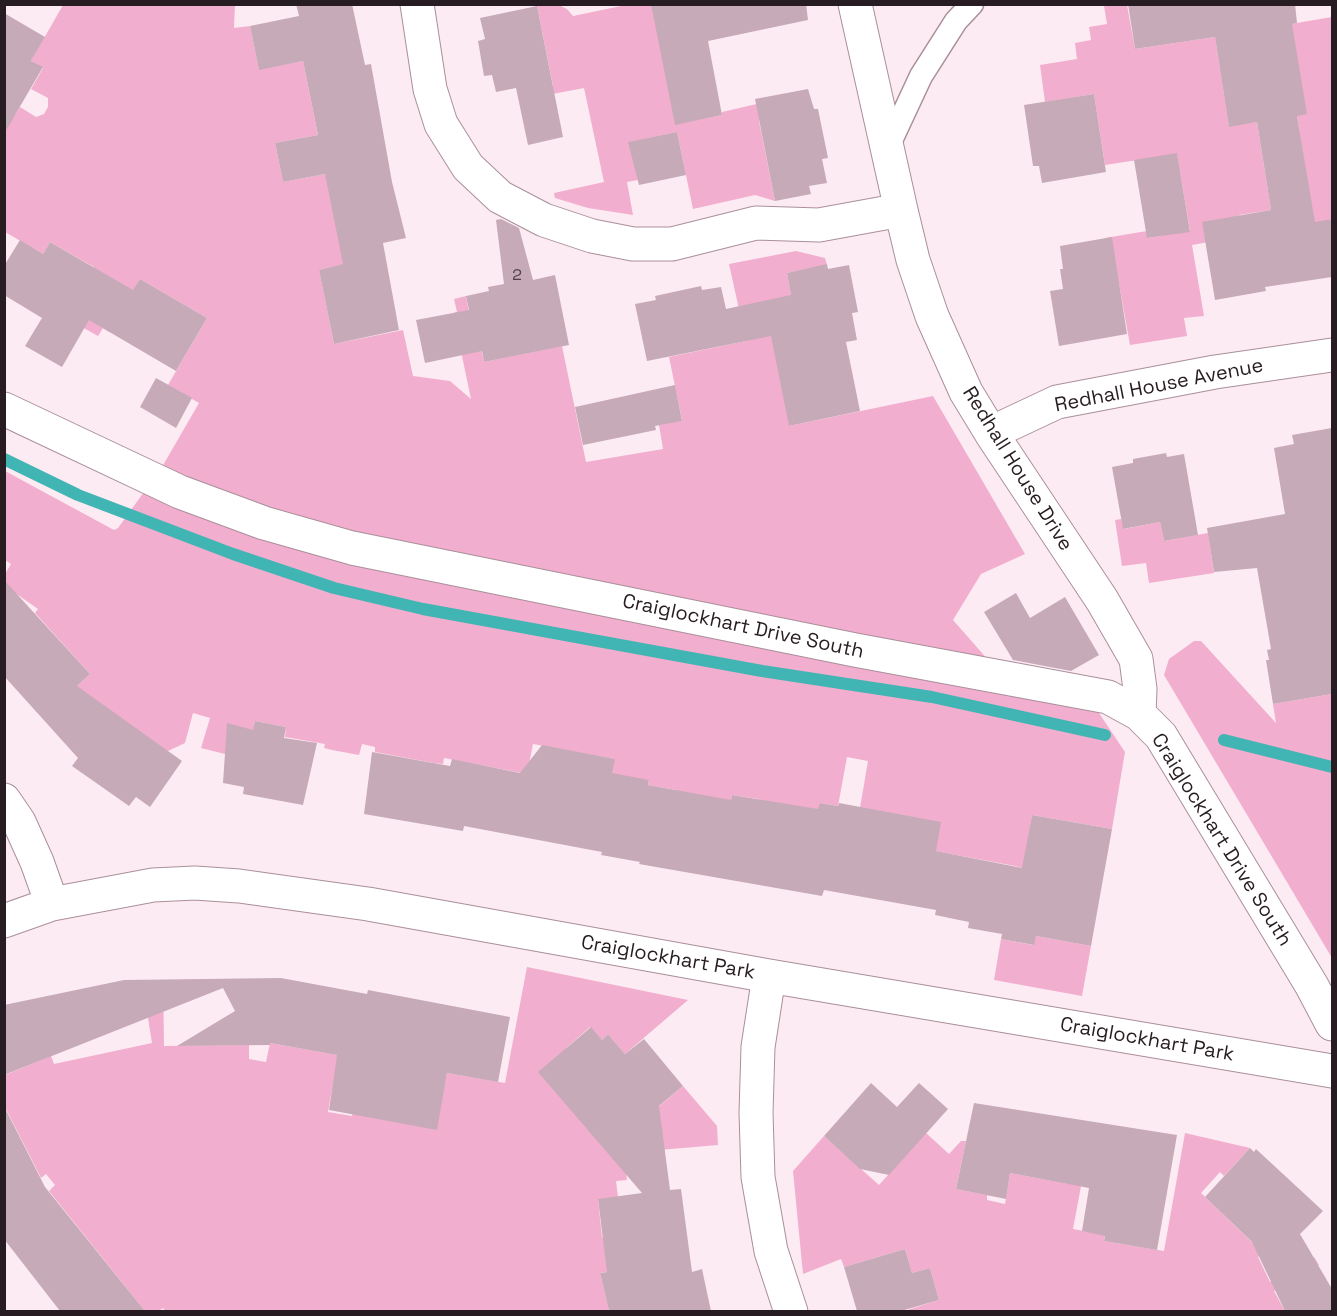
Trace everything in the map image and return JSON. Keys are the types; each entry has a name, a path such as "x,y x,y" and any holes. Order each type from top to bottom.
{"street":[{"path":"417,4 430,89 441,124 468,167 500,197 544,220 592,236 633,244 672,244 756,223 819,225 900,210"},
{"name":"Redhall House Drive","path":"855,4 900,210 913,260 932,316 966,392 1102,600 1136,660 1140,689 1139,714"},
{"name":"Redhall House Avenue","path":"991,433 1056,402 1215,372 1332,355"},
{"name":"Craiglockhart Drive South","path":"4,409 180,492 264,523 352,548 855,650 1108,697 1139,714 1161,736 1312,986 1332,1024"},
{"path":"4,800 19,822 52,904"},
{"name":"Craiglockhart Park","path":"4,921 52,904 153,885 195,883 239,886 368,904 769,976 1332,1071"},
{"path":"769,976 758,1047 756,1113 758,1177 771,1251 791,1311"}],"lane":[{"path":"887,149 921,76 956,21 972,4"}],"shaded area":[{"path":"734,4 707,38 676,124 722,115 722,112 761,103 759,121 775,201 755,195 693,209 677,132 630,142 638,180 627,182 633,215 588,208 555,198 554,193 604,182 584,88 542,96 553,86 537,6 559,5 573,16 626,5"},
{"path":"63,5 235,5 234,28 250,26 259,69 303,61 318,135 275,143 283,182 325,174 367,259 319,270 334,344 403,330 413,376 450,381 471,399 453,313 457,312 454,299 466,296 475,345 480,344 484,362 562,346 586,462 663,449 659,425 682,420 669,357 746,341 729,264 796,251 825,258 827,265 787,273 801,350 789,426 933,396 1025,554 981,574 953,620 1011,686 1099,713 1125,752 1112,829 1032,815 1027,844 1047,847 1063,879 1015,866 935,851 856,831 868,761 847,757 838,806 820,803 816,823 758,799 732,795 728,814 674,805 676,790 648,785 649,780 608,793 614,759 533,744 527,774 444,758 443,764 434,763 375,752 375,747 362,744 359,755 332,750 324,748 325,744 285,737 286,727 255,721 253,732 225,754 201,748 210,718 193,713 185,743 168,751 67,695 90,674 35,613 38,609 5,586 5,574 11,564 5,560 5,471 114,530 118,528 162,467 199,403 168,385 207,318 140,279 109,332 103,328 98,336 82,327 94,267 50,242 43,254 5,232 5,109 15,115 20,107 36,117 44,114 48,107 48,98 31,89 43,68 31,61"},
{"path":"1127,5 1135,49 1215,37 1229,126 1257,122 1271,210 1239,215 1242,236 1192,245 1204,316 1184,318 1187,336 1130,345 1115,261 1108,261 1105,238 1147,231 1148,238 1190,231 1177,154 1105,165 1094,94 1045,102 1040,65 1077,59 1075,43 1091,40 1089,27 1107,24 1104,6"},
{"path":"1332,17 1332,219 1328,220 1332,260 1320,262 1297,116 1291,24"},
{"path":"1121,519 1124,529 1160,522 1164,541 1208,533 1214,573 1149,583 1146,563 1122,566 1115,520"},
{"path":"1194,641 1201,641 1276,723 1273,704 1332,694 1332,958 1164,675 1169,659"},
{"path":"1036,936 1091,946 1082,996 994,980 1001,939 1033,945"},
{"path":"527,967 688,1000 625,1054 608,1034 602,1040 590,1027 566,1048 577,1062 607,1151 683,1086 717,1126 718,1145 624,1153 627,1180 616,1181 618,1197 598,1200 602,1237 626,1268 600,1273 609,1311 166,1312 163,1308 159,1311 145,1311 49,1191 55,1185 46,1174 41,1178 5,1107 5,1075 51,1056 54,1064 152,1043 142,980 163,980 164,1046 249,1045 249,1059 266,1062 270,1043 338,1055 328,1112 352,1116 359,1077 436,1130 447,1073 505,1083"},
{"path":"1093,1122 1073,1229 1105,1235 1104,1241 1164,1251 1185,1133 1250,1148 1224,1176 1220,1172 1201,1193 1264,1254 1258,1257 1270,1282 1314,1257 1319,1265 1274,1291 1285,1311 904,1311 939,1300 930,1268 912,1273 905,1249 844,1267 841,1259 803,1274 793,1171 824,1136 879,1185 926,1133 949,1154 961,1141 966,1141 956,1189 987,1195 987,1200 1005,1204 1010,1173 1069,1184"}],"building":[{"path":"296,4 352,4 365,65 371,64 392,182 406,238 383,243 399,330 334,344 319,270 343,264 325,174 283,182 275,143 318,135 303,61 259,70 250,26 299,16"},
{"path":"651,4 806,4 808,20 708,41 722,115 675,125"},
{"path":"1128,4 1295,4 1297,23 1292,24 1307,114 1297,116 1315,222 1332,219 1332,277 1265,287 1266,291 1215,300 1202,222 1271,210 1257,122 1229,127 1215,37 1135,49"},
{"path":"537,6 563,137 528,145 516,88 496,92 492,75 484,76 478,41 485,39 480,18"},
{"path":"4,13 45,37 31,61 43,67 4,134"},
{"path":"808,89 814,109 818,109 828,158 822,159 827,183 809,186 811,194 775,201 755,99"},
{"path":"1094,94 1106,172 1042,183 1039,166 1033,166 1024,105"},
{"path":"677,132 686,175 639,185 628,142"},
{"path":"1177,153 1190,232 1147,238 1134,160"},
{"path":"501,219 519,228 533,280 555,275 569,345 484,362 482,351 425,363 416,320 469,310 466,296 489,291 488,287 504,284 496,220"},
{"path":"1112,237 1127,334 1059,346 1050,291 1063,289 1060,246"},
{"path":"20,240 43,254 50,242 133,290 140,279 207,318 176,371 89,320 62,367 25,346 42,318 4,295 4,266"},
{"path":"827,264 828,269 849,265 858,312 852,313 857,340 846,342 860,411 789,426 771,336 647,361 635,304 656,300 655,296 701,286 702,290 721,287 726,309 791,295 787,273"},
{"path":"156,378 192,398 176,428 140,407"},
{"path":"675,385 682,421 655,426 656,430 583,445 575,407"},
{"path":"1332,428 1332,694 1273,704 1266,660 1269,660 1267,650 1271,649 1257,568 1214,572 1207,528 1285,514 1274,448 1294,444 1292,435"},
{"path":"1166,453 1167,457 1184,454 1198,535 1164,541 1160,522 1123,529 1112,467 1133,463 1133,459"},
{"path":"4,580 90,674 77,686 182,761 150,807 136,797 129,806 72,766 78,758 4,676"},
{"path":"1016,593 1030,618 1065,597 1099,655 1071,671 1013,660 984,612"},
{"path":"255,721 286,727 284,738 317,743 303,805 243,794 244,787 223,783 227,723 253,730"},
{"path":"542,745 615,759 612,773 649,780 648,785 731,800 732,795 818,809 820,803 838,806 839,803 941,822 936,851 1022,868 1032,815 1112,829 1091,946 1036,936 1034,945 1001,939 1002,934 968,928 969,922 935,915 936,910 824,890 822,896 639,864 640,862 601,855 602,852 464,826 463,831 364,814 372,752 450,766 452,759 520,773"},
{"path":"281,978 367,994 368,990 510,1017 498,1082 447,1073 437,1130 329,1110 337,1055 270,1043 270,1045 177,1046 235,1011 223,988 4,1075 4,1005 124,980"},
{"path":"591,1027 602,1040 608,1034 625,1054 644,1039 683,1086 659,1106 670,1190 681,1189 692,1272 702,1269 711,1311 609,1311 600,1273 607,1272 598,1199 642,1193 538,1072"},
{"path":"871,1083 897,1107 919,1083 948,1109 889,1175 860,1169 824,1136"},
{"path":"974,1103 1177,1135 1157,1250 1104,1241 1105,1236 1082,1231 1089,1188 1010,1173 1006,1199 956,1189"},
{"path":"4,1106 45,1187 145,1311 60,1311 4,1239"},
{"path":"1250,1148 1254,1152 1256,1149 1323,1211 1300,1234 1332,1289 1332,1311 1285,1311 1252,1242 1205,1197"},
{"path":"905,1249 912,1273 930,1268 939,1300 901,1311 857,1311 844,1267"}],"waterway":[{"path":"4,459 78,495 233,554 334,588 423,609 762,671 932,697 1105,735"},
{"path":"1224,740 1332,767"}]}
